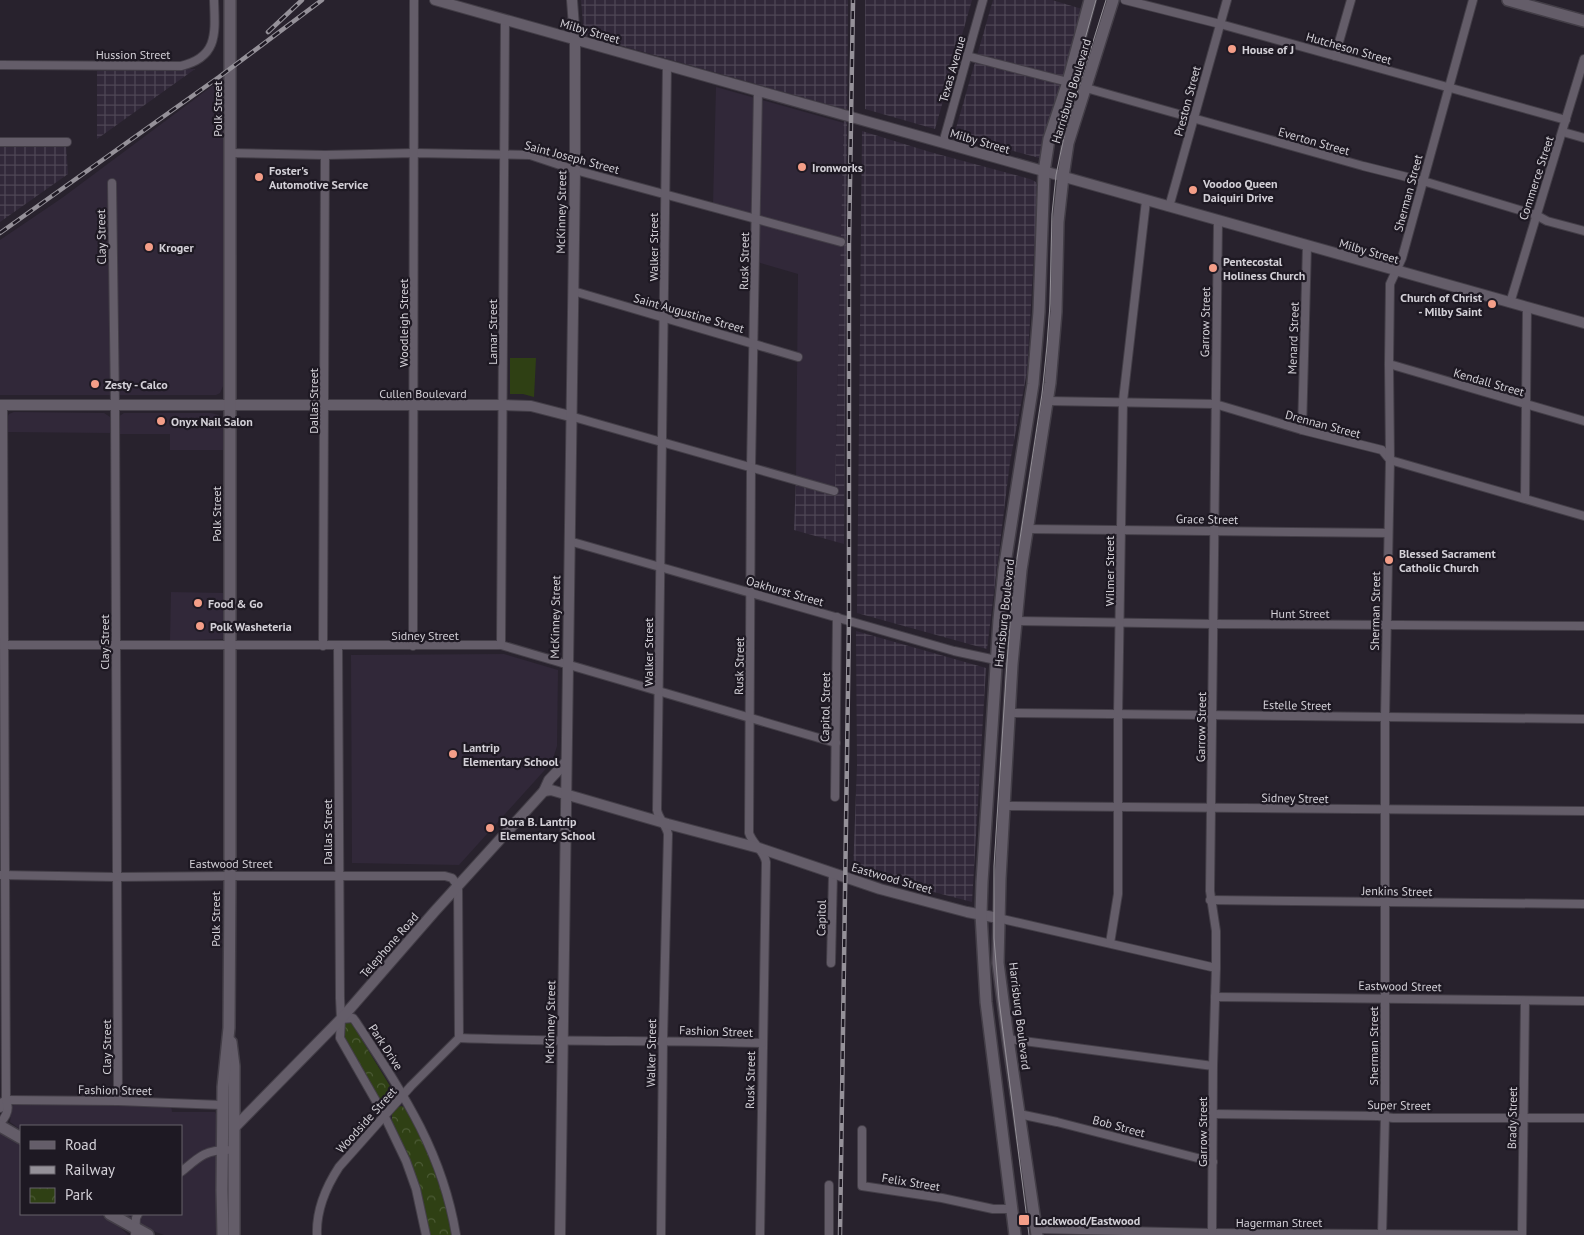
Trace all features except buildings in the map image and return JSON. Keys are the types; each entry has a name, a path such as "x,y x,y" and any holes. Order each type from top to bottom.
{"main road":[{"name":"Polk Street","path":"223,1235 228,1150 228,1106 234,1066 228,1028 230,876 230,0"},
{"name":"Harrisburg Boulevard","path":"1015,1235 986,1002 981,914 982,882 996,660 1004,570 1033,384 1039,312 1044,172 1050,139 1068,82 1090,0"},
{"name":"Harrisburg Boulevard","path":"1036,1232 998,963 998,918 1012,664 1021,570 1047,401 1056,312 1058,222 1068,142 1113,0"},
{"path":"1508,0 1584,21"},
{"name":"Polk Street","path":"228,1106 234,1128 228,1150 234,1235"},
{"path":"0,1125 20,1137"},
{"path":"111,1215 135,1232 148,1235"}],"street":[{"name":"Hussion Street","path":"0,65 181,66 192,63 203,57 212,44 215,32 214,0"},
{"name":"Woodleigh Street","path":"413,646 414,0"},
{"name":"Milby Street","path":"434,0 1584,323"},
{"name":"McKinney Street","path":"560,1235 570,416 575,170 575,40 572,0"},
{"name":"Texas Avenue","path":"943,144 983,0"},
{"name":"Hutcheson Street","path":"1125,0 1220,24 1566,120"},
{"name":"Preston Street","path":"1170,207 1227,0"},
{"path":"1334,56 1351,0"},
{"name":"Sherman Street","path":"1382,1234 1385,1117 1384,810 1390,460 1390,284 1402,258 1473,0"},
{"name":"Lamar Street","path":"501,645 505,20"},
{"path":"967,56 1068,82"},
{"name":"Commerce Street","path":"1524,498 1526,404 1518,306 1536,215 1584,59"},
{"name":"Walker Street","path":"661,1235 668,834 666,826 658,817 657,810 667,65"},
{"name":"Everton Street","path":"1086,88 1363,166 1423,180 1584,232"},
{"name":"Rusk Street","path":"758,91 751,468 749,834 752,841 765,856 766,862 760,1235"},
{"path":"1563,132 1584,138"},
{"path":"0,142 67,142"},
{"name":"Saint Joseph Street","path":"230,153 530,155 575,170 841,242"},
{"name":"Dallas Street","path":"323,646 325,155"},
{"name":"Clay Street","path":"112,182 115,405 118,1101"},
{"name":"Wilmer Street","path":"1110,942 1118,894 1118,715 1123,402 1146,201"},
{"name":"Garrow Street","path":"1212,1233 1216,931 1210,900 1210,808 1218,221"},
{"name":"Menard Street","path":"1302,430 1307,246"},
{"name":"Saint Augustine Street","path":"572,291 798,357"},
{"name":"Kendall Street","path":"1389,364 1584,421"},
{"name":"Drennan Street","path":"1047,401 1215,404 1302,430 1382,450 1390,460 1584,516"},
{"name":"Cullen Boulevard","path":"1,405 324,404 531,406 834,491"},
{"path":"0,1125 6,1118 8,1106 6,1100 2,875 1,405"},
{"name":"Grace Street","path":"1027,529 1388,533"},
{"name":"Oakhurst Street","path":"569,541 954,651 996,660"},
{"name":"Capitol Street","path":"835,797 837,617"},
{"name":"Hunt Street","path":"1016,621 1584,626"},
{"name":"Sidney Street","path":"2,645 501,645 567,666 836,743"},
{"name":"Dallas Street","path":"338,646 341,1019"},
{"name":"Estelle Street","path":"1010,713 1584,719"},
{"name":"Telephone Road","path":"234,1128 341,1019 544,791 549,780 566,762"},
{"path":"544,791 551,790 566,794"},
{"name":"Eastwood Street","path":"566,794 759,848 880,889 1216,968"},
{"name":"Sidney Street","path":"1005,806 1584,811"},
{"name":"Capitol","path":"831,963 833,873"},
{"name":"Eastwood Street","path":"2,875 116,877 445,876 452,878 458,886"},
{"path":"458,886 459,1038"},
{"name":"Jenkins Street","path":"1210,900 1584,904"},
{"name":"Eastwood Street","path":"1215,997 1584,1001"},
{"name":"Brady Street","path":"1522,1235 1525,1001"},
{"name":"Park Drive","path":"341,1019 353,1018 356,1022 403,1095 420,1126 437,1163 453,1216 456,1235"},
{"path":"341,1019 340,1038 384,1115 406,1161 414,1182 426,1235"},
{"name":"Fashion Street","path":"459,1038 762,1043"},
{"name":"Woodside Street","path":"318,1235 317,1223 322,1201 330,1182 349,1154 459,1038"},
{"path":"1008,1040 1213,1066"},
{"path":"0,1108 1,1103 6,1100"},
{"name":"Fashion Street","path":"6,1100 118,1101 228,1106"},
{"path":"228,1106 247,1106 258,1103"},
{"name":"Bob Street","path":"1019,1114 1213,1162"},
{"name":"Super Street","path":"1213,1114 1584,1118"},
{"name":"Felix Street","path":"862,1130 862,1186 942,1198 993,1209 1012,1209"},
{"path":"182,1171 202,1154 228,1150"},
{"path":"828,1235 829,1186"},
{"path":"135,1232 138,1215"},
{"name":"Hagerman Street","path":"1036,1232 1522,1235"}],"shaded area":[{"path":"581,0 848,0 844,544 794,530 796,477 835,488 844,109 584,35"},
{"path":"865,0 972,0 935,129 865,109"},
{"path":"993,0 1052,0 1082,9 1043,159 954,135"},
{"path":"195,69 97,139 97,71"},
{"path":"223,78 224,384 220,393 216,395 0,395 0,240 62,198"},
{"path":"716,87 844,123 835,489 796,477 798,274 757,262 759,216 713,204"},
{"path":"862,131 930,152 1030,179 1036,182 1038,186 1027,372 1010,462 987,649 857,613"},
{"path":"0,145 66,145 68,174 0,222"},
{"path":"14,412 104,413 110,417 110,433 6,432 6,419 9,414"},
{"path":"124,413 211,413 219,415 223,422 224,450 170,450 170,434 117,434 118,417"},
{"path":"171,592 224,593 223,639 170,641"},
{"path":"856,631 986,668 972,902 853,871 857,765"},
{"name":"Lantrip Elementary School","path":"504,654 558,670 557,746 552,762 459,865 352,863 351,655"},
{"path":"17,1103 171,1104 172,1112 215,1112 217,1116 217,1235 164,1235 150,1230 125,1215 182,1215 182,1125 20,1125 20,1129 10,1122 12,1106"},
{"path":"0,1133 20,1144 20,1215 101,1215 128,1235 0,1235"}],"green space":[{"path":"510,358 536,358 534,397 523,394 510,394"},
{"path":"346,1020 351,1022 393,1091 394,1098 388,1104 384,1105 381,1102 342,1032 341,1024"},
{"path":"402,1106 408,1113 428,1151 442,1192 452,1235 430,1235 415,1177 392,1121 392,1113"}],"tram line":[{"path":"1069,96 1096,0"},
{"path":"1029,1235 999,1000 994,938 994,866 1013,585 1042,394 1047,346 1052,214 1056,175 1065,132 1106,0"}],"railway":[{"path":"268,32 302,0"},
{"path":"0,233 219,77 322,0"},
{"path":"840,1235 849,620 849,244 853,0"}],"place":[{"name":"House of J","path":"1232,49"},
{"name":"Ironworks","path":"802,167"},
{"name":"Foster's Automotive Service","path":"259,177"},
{"name":"Voodoo Queen Daiquiri Drive","path":"1193,190"},
{"name":"Kroger","path":"149,247"},
{"name":"Pentecostal Holiness Church","path":"1213,268"},
{"name":"Church of Christ - Milby Saint","path":"1492,304"},
{"name":"Zesty - Calco","path":"95,384"},
{"name":"Onyx Nail Salon","path":"161,421"},
{"name":"Blessed Sacrament Catholic Church","path":"1389,560"},
{"name":"Food & Go","path":"198,603"},
{"name":"Polk Washeteria","path":"200,626"},
{"name":"Lantrip Elementary School","path":"453,754"},
{"name":"Dora B. Lantrip Elementary School","path":"490,828"},
{"name":"Lockwood/Eastwood","path":"1024,1220"}]}
